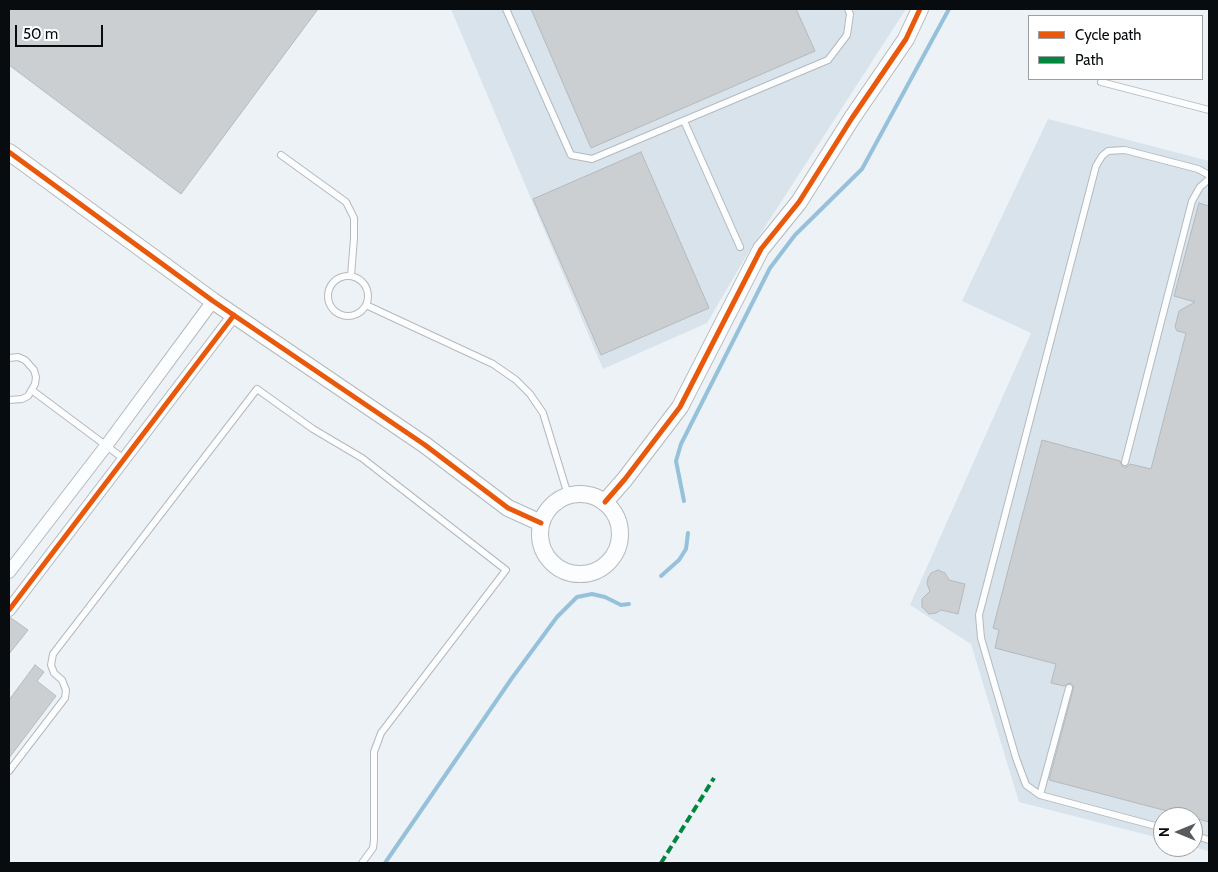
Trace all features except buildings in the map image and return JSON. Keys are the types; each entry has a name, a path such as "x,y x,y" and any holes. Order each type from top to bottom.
{"street":[{"path":"605,502 680,407 761,248 799,202 852,118 906,39 920,9"},
{"path":"9,152 234,316 425,446 508,508 541,523"},
{"path":"9,572 106,446 213,301"},
{"path":"9,610 234,316"},
{"path":"581,493 594,496 605,502 616,518 619,527 619,541 614,554 606,565 594,571 581,574 568,572 556,566 547,558 539,535 541,523 547,510 556,501 568,495 581,493"}],"lane":[{"path":"506,9 571,155 592,159 828,60 847,35 850,14 848,9"},
{"path":"1101,82 1209,110"},
{"path":"684,120 740,246"},
{"path":"1153,825 1040,795 1026,785 1016,758 981,638 979,616 1096,166 1102,156 1108,151 1125,150 1198,169 1209,175"},
{"path":"281,155 346,202 354,218 352,276"},
{"path":"1125,462 1192,201 1200,187 1209,179"},
{"path":"352,276 361,281 368,292 366,305 362,311 351,317 338,314 329,304 328,291 331,285 342,277 352,276"},
{"path":"366,305 493,364 516,380 530,394 543,413 568,495"},
{"path":"9,358 18,357 25,360 30,364 36,377 36,384 32,391 22,399 9,400"},
{"path":"9,771 65,698 66,690 62,680 54,673 51,665 53,654 257,389 314,429 362,458 506,570 380,733 374,752 373,848 362,863"},
{"path":"32,391 124,459"},
{"path":"1040,795 1069,688"}],"shaded area":[{"path":"451,9 906,9 748,253 707,323 603,369"},
{"path":"1048,119 1209,161 1209,851 1203,850 1203,807 1153,807 1153,836 1019,802 971,644 910,605 1031,333 962,301"}],"waterway":[{"path":"684,501 676,461 681,444 770,268 795,235 862,169 949,9"},
{"path":"661,576 679,560 686,549 688,533"},
{"path":"385,863 512,678 557,617 577,597 592,594 605,597 621,605 629,604"}],"marked path":[{"path":"661,863 714,778"}],"cycle path":[{"path":"605,502 680,407 761,249 799,202 852,118 906,39 920,9"},
{"path":"9,152 213,301 425,445 508,508 541,523"},
{"path":"9,610 234,315"}]}
